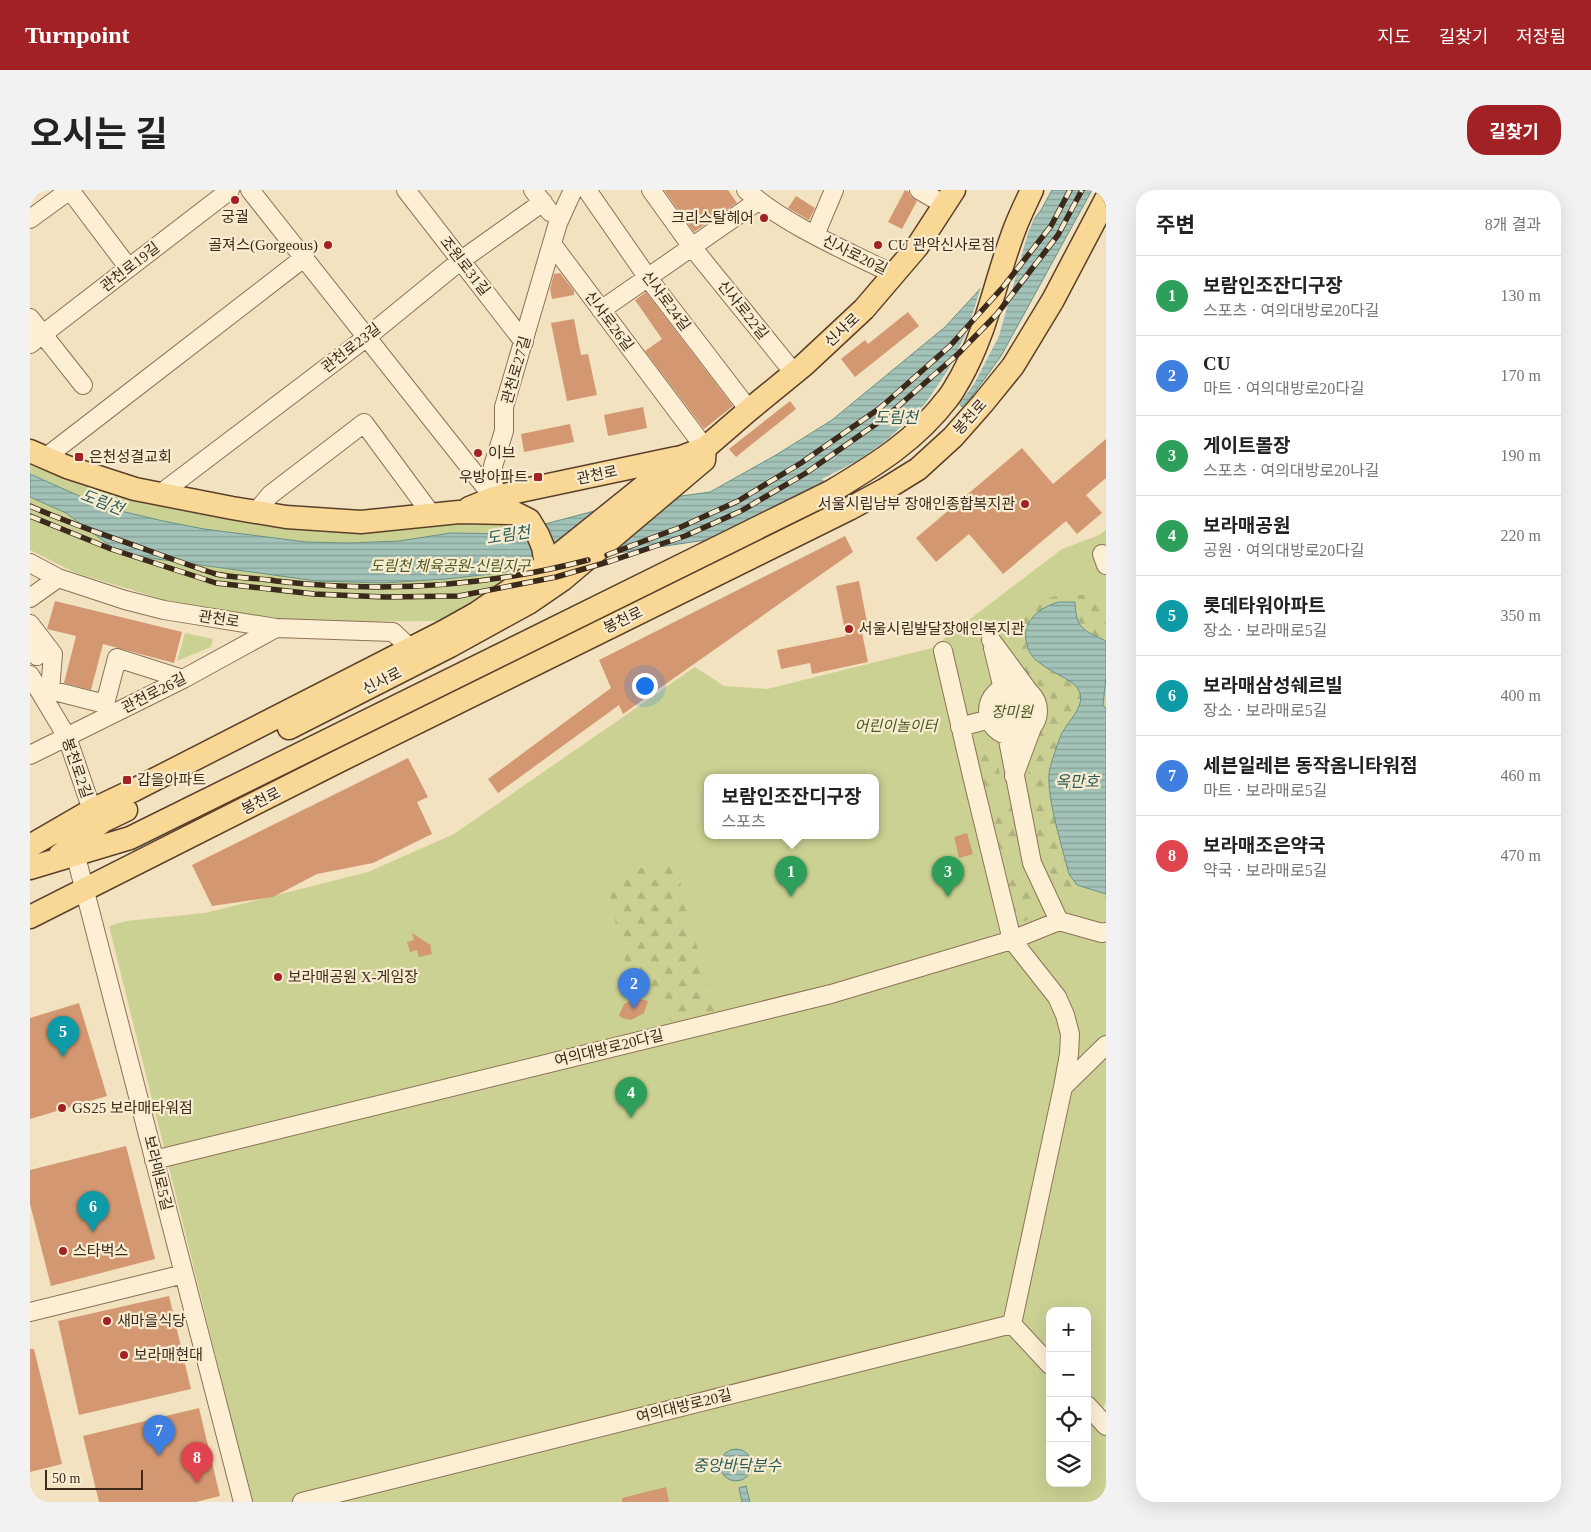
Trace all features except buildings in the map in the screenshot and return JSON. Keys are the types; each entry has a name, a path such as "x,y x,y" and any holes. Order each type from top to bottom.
{"main road":[{"name":"봉천로","path":"30,868 54,860 74,850 130,838 832,491 883,460 926,423 949,397 967,365 983,331 1015,228 1032,190"},
{"name":"신사로","path":"74,850 103,821 447,640 530,602 562,580 704,454 749,410 794,373 864,309 918,246 950,198"},
{"name":"봉천로","path":"30,917 357,752 849,509 918,469 952,437 1014,366 1053,300 1106,199"},
{"name":"관천로","path":"38,454 67,468 135,489 286,517 361,522 459,512 515,513 529,520 543,547 546,565"},
{"name":"신사로","path":"30,846 92,810 410,648 447,640 477,613 546,565 671,465 704,454"},
{"name":"관천로","path":"459,512 494,498 671,465"},
{"path":"30,879 54,860"}],"street":[{"path":"30,219 70,190 128,268"},
{"name":"관천로19길","path":"36,339 230,190"},
{"path":"250,190 494,498"},
{"name":"조원로31길","path":"406,190 524,342"},
{"path":"552,244 558,223 572,190"},
{"name":"신사로24길","path":"586,190 648,278 749,410"},
{"name":"신사로22길","path":"651,190 692,247 794,373"},
{"name":"신사로20길","path":"814,235 834,190"},
{"path":"919,190 950,198"},
{"path":"538,196 558,223"},
{"name":"관천로23길","path":"160,494 367,337 538,196"},
{"path":"601,310 692,247 752,196"},
{"name":"신사로20길","path":"752,196 814,235 895,274"},
{"name":"신사로26길","path":"552,244 704,454"},
{"name":"관천로27길","path":"494,498 493,466 504,431 504,407 552,244"},
{"path":"38,454 304,257"},
{"path":"30,318 36,339 83,385"},
{"path":"256,512 270,495 364,423 432,515"},
{"name":"관천로","path":"30,563 58,578 125,600 164,610 276,628 393,632 410,648"},
{"path":"30,598 58,578"},
{"path":"30,624 53,654 50,690 105,704 117,658 183,678"},
{"name":"관천로26길","path":"30,755 183,678 276,628"},
{"path":"943,651 1012,940 1052,989 1065,1015 1070,1034 1070,1054 1012,1324 1046,1361"},
{"name":"봉천로2길","path":"30,675 68,737 92,810"},
{"path":"960,727 1014,712"},
{"path":"1014,712 1014,777 1032,863 1059,921 1106,932"},
{"path":"1014,712 1014,777"},
{"name":"보라매로5길","path":"74,850 242,1502"},
{"name":"여의대방로20다길","path":"154,1160 831,994 1012,940 1059,921"},
{"path":"1063,1088 1106,1045"},
{"path":"30,1312 184,1274"},
{"name":"여의대방로20길","path":"302,1502 1012,1324"},
{"path":"1091,1409 1106,1426"}],"green space":[{"name":"도림천 체육공원-신림지구","path":"30,453 75,474 358,527 504,501 508,609 442,621 280,622 165,600 76,573 30,550"},
{"name":"어린이놀이터","path":"1106,530 1106,1401 1096,1423 1106,1435 1106,1502 252,1502 109,926 126,921 205,913 368,872 454,834 695,667 724,686 767,689 932,648 1062,549 1099,535"},
{"path":"1061,595 1085,595 1106,598 1106,641 1083,628 1078,618 1075,602 1025,639 1033,657 1066,678 1079,690 1077,885 1106,894 1106,899 1084,890 1073,891 1064,897 1047,866 1039,846 1028,794 1029,766 1037,739 1052,703 1047,692 1030,678 1017,663 1010,653 1009,643 1016,626 1031,607"},
{"path":"185,633 213,639 211,647 177,661"},
{"name":"장미원","path":"1009,691 1017,691 1028,697 1034,712 1028,727 1017,733 1009,733 998,727 992,716 992,708 998,697"},
{"path":"986,741 991,745 997,757 1000,790 996,793 987,794 983,790 974,752 977,743"},
{"path":"998,800 1008,800 1010,802 1020,850 1017,854 1006,856 1001,852 988,808 991,803"},
{"path":"674,859 714,1012 673,1024 663,1004 646,994 632,991 605,878"},
{"path":"1019,867 1034,897 1035,916 1025,921 1019,922 1014,915 1005,875 1007,869"}],"water":[{"name":"도림천","path":"1052,190 1092,190 1001,356 972,396 943,427 761,524 706,540 530,566 499,573 383,583 317,581 121,554 66,513 30,497 30,474 104,507 163,521 204,529 306,542 350,543 399,541 451,533 507,534 617,505 710,492 776,455 832,420 945,327 992,276 1041,210"},
{"name":"옥만호","path":"1059,602 1075,602 1079,624 1087,631 1106,641 1106,677 1103,705 1106,709 1106,894 1077,885 1069,874 1052,805 1049,778 1050,768 1061,735 1077,710 1081,697 1074,684 1038,662 1030,653 1026,629 1029,622 1039,612"},
{"name":"중앙바닥분수","path":"736,1449 748,1453 752,1465 748,1477 736,1481 724,1477 720,1465 724,1453"},
{"path":"746,1486 750,1502 742,1502 739,1488"}],"pier":[{"path":"1036,214 1028,233 999,336 974,384 959,404 963,409 945,429 912,456 877,479 839,498 822,479 857,461 887,440 925,404 948,370 968,329 982,283"}],"railway":[{"path":"607,555 681,527 738,501 801,463 880,408 950,346 1003,287 1051,226 1070,190"},
{"path":"30,516 111,549 216,583 314,594 385,597 459,596 556,577 611,561 685,536 741,511 806,473 886,417 958,354 997,314 1058,235 1082,190"},
{"path":"30,506 88,529 216,574 315,585 394,587 472,582 550,569 588,560"}],"place":[{"name":"궁궐","path":"235,200"},
{"name":"크리스탈헤어","path":"764,218"},
{"name":"골져스(Gorgeous)","path":"328,245"},
{"name":"CU 관악신사로점","path":"878,245"},
{"name":"이브","path":"478,453"},
{"name":"은천성결교회","path":"79,457"},
{"name":"우방아파트","path":"538,477"},
{"name":"서울시립남부 장애인종합복지관","path":"1025,504"},
{"name":"서울시립발달장애인복지관","path":"849,629"},
{"name":"갑을아파트","path":"127,780"},
{"name":"보람인조잔디구장","path":"791,897"},
{"name":"게이트볼장","path":"948,897"},
{"name":"보라매공원 X-게임장","path":"278,977"},
{"name":"CU","path":"634,1009"},
{"name":"롯데타워아파트","path":"63,1057"},
{"name":"GS25 보라매타워점","path":"62,1108"},
{"name":"보라매공원","path":"631,1118"},
{"name":"보라매삼성쉐르빌","path":"93,1232"},
{"name":"스타벅스","path":"63,1251"},
{"name":"새마을식당","path":"107,1321"},
{"name":"보라매현대","path":"124,1355"},
{"name":"세븐일레븐 동작옴니타워점","path":"159,1456"},
{"name":"보라매조은약국","path":"197,1483"}]}
